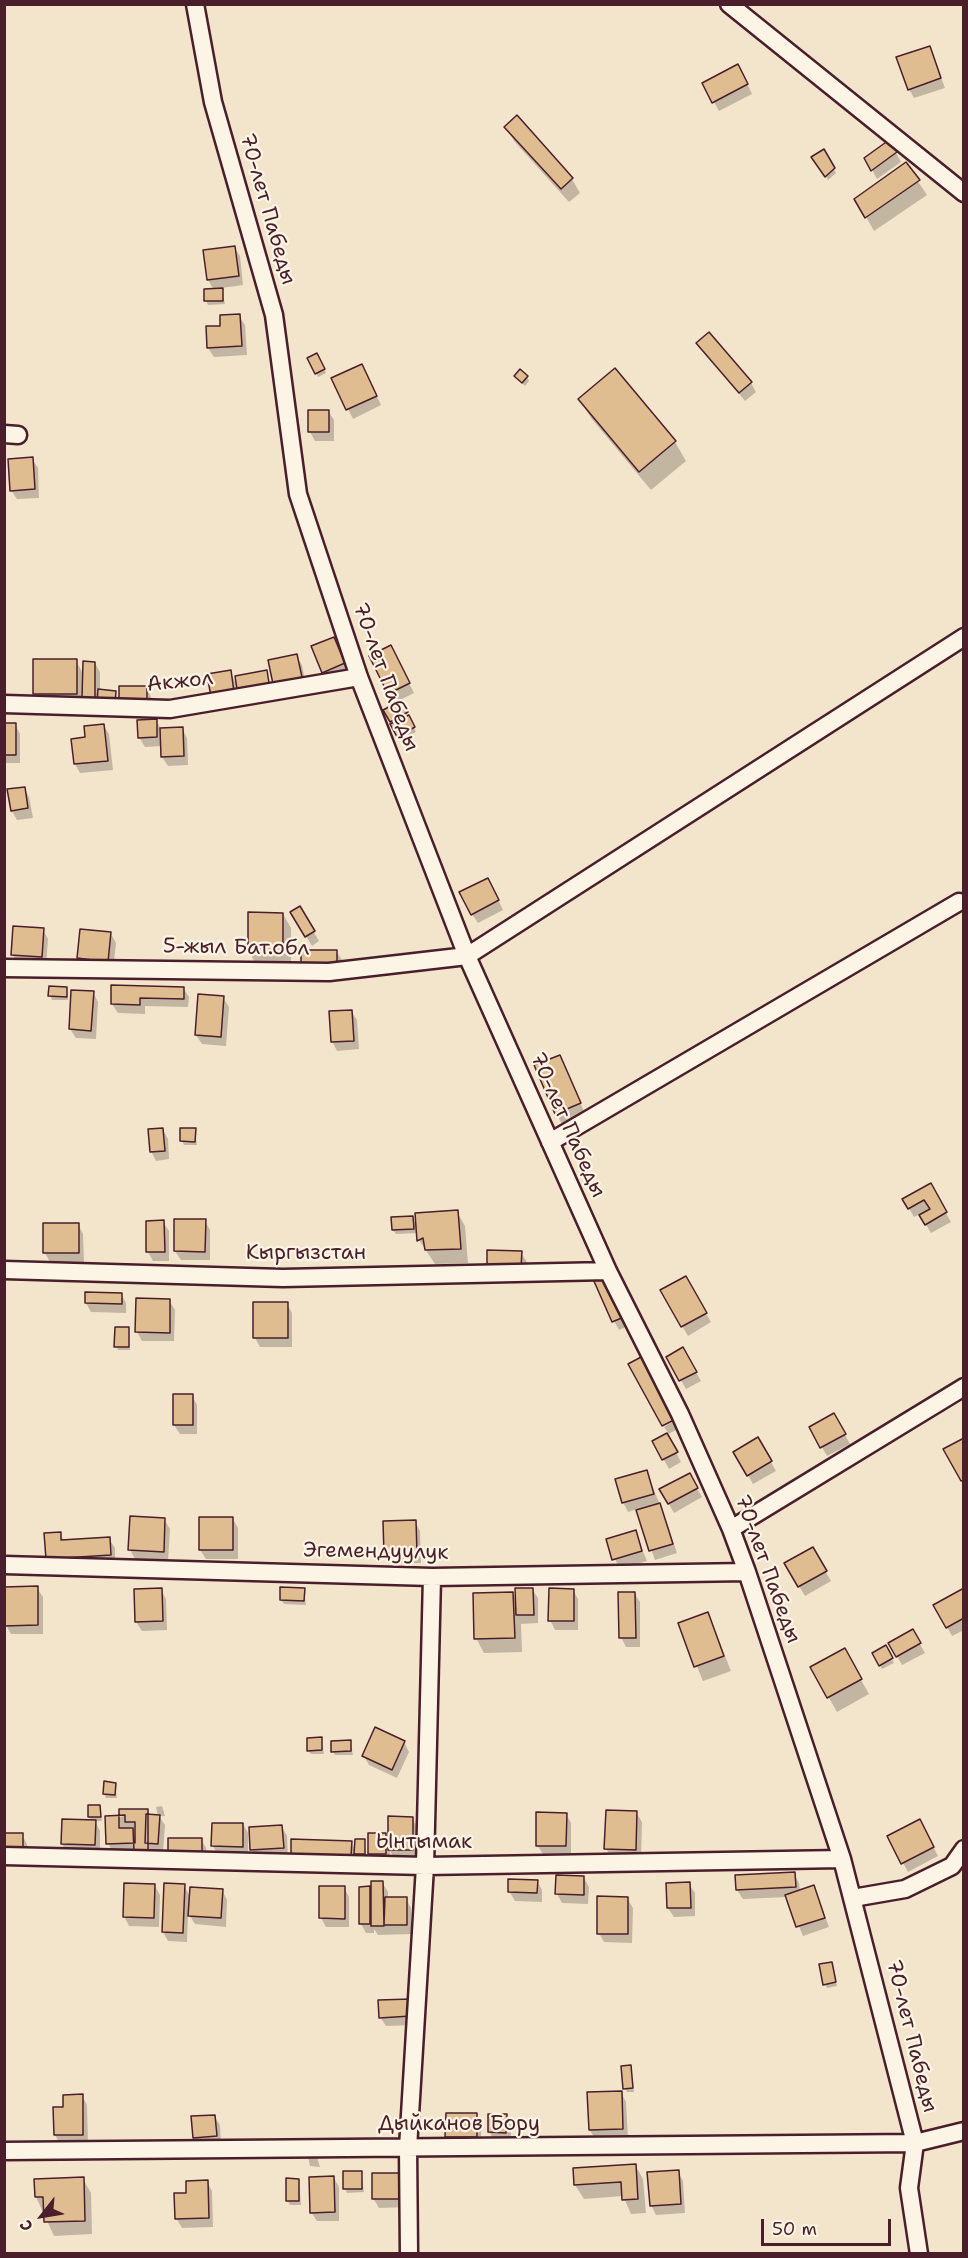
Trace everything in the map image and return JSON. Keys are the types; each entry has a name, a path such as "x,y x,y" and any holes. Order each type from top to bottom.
{"street":[{"name":"70-лет Пабеды","path":"195,4 213,102 274,315 298,495 358,677 467,956 608,1271 680,1414 731,1529 747,1572 842,1859 915,2143 909,2188 919,2253"},
{"path":"729,4 963,193"},
{"path":"467,956 963,637"},
{"name":"Акжол","path":"4,704 170,709 358,677"},
{"path":"550,1142 959,902"},
{"name":"5-жыл Бат.обл","path":"4,968 329,972 467,956"},
{"name":"Кыргызстан","path":"4,1270 283,1278 608,1271"},
{"path":"731,1529 963,1387"},
{"name":"Эгемендуулук","path":"4,1565 432,1576 747,1572"},
{"path":"409,2253 408,2148 425,1866 432,1576"},
{"path":"853,1898 905,1889 952,1866 963,1849"},
{"name":"Ынтымак","path":"4,1856 425,1866 842,1859"},
{"name":"Дыйканов Бору","path":"4,2151 915,2143 963,2131"}],"building":[{"path":"930,46 941,78 908,90 896,57"},
{"path":"738,64 748,84 712,103 702,83"},
{"path":"517,115 573,178 561,189 504,127"},
{"path":"889,140 897,152 871,171 864,158"},
{"path":"824,149 835,168 825,177 811,157"},
{"path":"906,162 920,180 865,218 854,199"},
{"path":"235,246 239,276 207,280 203,250"},
{"path":"223,288 223,301 204,301 204,289"},
{"path":"240,314 242,346 207,348 206,326 220,326 220,315"},
{"path":"709,332 752,382 739,393 696,343"},
{"path":"317,353 325,369 315,374 307,358"},
{"path":"362,364 377,396 346,410 331,378"},
{"path":"615,368 676,441 639,472 578,399"},
{"path":"520,369 528,376 522,383 514,376"},
{"path":"308,410 329,410 329,432 308,432"},
{"path":"33,457 35,489 10,491 8,459"},
{"path":"334,637 345,663 322,673 311,646"},
{"path":"391,645 410,683 388,694 369,656"},
{"path":"297,654 302,677 273,684 268,660"},
{"path":"33,659 77,659 77,694 33,694"},
{"path":"83,661 95,662 95,698 82,698"},
{"path":"231,670 234,692 211,697 207,674"},
{"path":"267,670 269,683 237,689 235,676"},
{"path":"119,686 147,686 147,703 119,703"},
{"path":"98,689 116,691 115,704 97,702"},
{"path":"402,700 408,712 390,722 383,710"},
{"path":"409,715 415,727 397,737 390,724"},
{"path":"157,719 157,737 138,738 137,720"},
{"path":"4,723 16,723 16,755 4,755"},
{"path":"104,724 108,761 74,764 71,739 85,737 84,726"},
{"path":"183,727 184,756 161,757 160,728"},
{"path":"25,787 28,808 11,811 7,789"},
{"path":"488,878 499,900 471,915 459,892"},
{"path":"300,906 315,931 305,937 290,912"},
{"path":"248,912 283,913 283,953 248,952"},
{"path":"13,926 44,928 42,957 11,955"},
{"path":"80,929 111,932 108,962 77,958"},
{"path":"301,950 337,950 337,966 301,966"},
{"path":"111,985 184,987 184,999 140,998 140,1005 111,1004"},
{"path":"49,986 67,987 67,997 48,996"},
{"path":"71,990 94,991 91,1031 69,1029"},
{"path":"198,994 224,996 221,1037 195,1035"},
{"path":"352,1010 354,1041 331,1042 329,1011"},
{"path":"560,1055 581,1103 555,1114 534,1065"},
{"path":"163,1128 165,1151 150,1152 148,1129"},
{"path":"180,1128 196,1128 195,1142 180,1141"},
{"path":"931,1183 947,1212 925,1225 919,1215 930,1209 924,1200 908,1209 902,1199"},
{"path":"458,1210 461,1249 425,1250 423,1238 417,1241 415,1213"},
{"path":"413,1216 414,1229 392,1230 391,1217"},
{"path":"174,1219 206,1219 205,1252 174,1251"},
{"path":"164,1220 165,1252 146,1252 146,1221"},
{"path":"43,1223 79,1223 79,1253 43,1253"},
{"path":"487,1250 522,1251 521,1268 487,1267"},
{"path":"605,1274 624,1317 612,1322 593,1279"},
{"path":"686,1276 707,1313 681,1327 660,1290"},
{"path":"85,1292 122,1293 122,1304 85,1303"},
{"path":"136,1298 170,1299 170,1333 135,1332"},
{"path":"253,1302 288,1302 288,1338 253,1338"},
{"path":"115,1327 129,1327 129,1347 114,1347"},
{"path":"683,1347 697,1372 679,1381 666,1357"},
{"path":"643,1356 678,1418 662,1426 628,1364"},
{"path":"173,1394 193,1394 193,1425 173,1425"},
{"path":"834,1413 846,1434 820,1448 809,1427"},
{"path":"667,1433 678,1452 662,1460 652,1441"},
{"path":"758,1437 772,1461 747,1476 733,1452"},
{"path":"964,1438 964,1480 961,1481 943,1449"},
{"path":"647,1470 654,1494 622,1503 615,1479"},
{"path":"690,1473 698,1488 668,1504 659,1489"},
{"path":"660,1503 673,1544 649,1551 636,1510"},
{"path":"130,1516 165,1518 164,1552 128,1550"},
{"path":"199,1517 233,1517 233,1550 199,1550"},
{"path":"416,1520 417,1554 384,1555 383,1521"},
{"path":"636,1530 642,1551 612,1560 606,1539"},
{"path":"61,1532 61,1540 110,1537 111,1555 46,1559 44,1533"},
{"path":"813,1547 827,1571 798,1587 784,1563"},
{"path":"38,1586 38,1625 4,1626 4,1587"},
{"path":"280,1587 305,1588 304,1601 280,1600"},
{"path":"162,1588 163,1621 135,1622 134,1589"},
{"path":"515,1588 533,1588 534,1615 516,1615"},
{"path":"549,1588 574,1589 574,1621 548,1621"},
{"path":"964,1588 964,1618 946,1628 933,1605"},
{"path":"513,1592 515,1638 474,1639 473,1593"},
{"path":"618,1592 635,1592 636,1638 619,1638"},
{"path":"708,1612 724,1656 694,1667 678,1623"},
{"path":"913,1629 921,1643 896,1657 888,1643"},
{"path":"886,1645 893,1658 879,1666 872,1653"},
{"path":"845,1648 862,1679 827,1698 810,1667"},
{"path":"375,1727 405,1741 392,1770 362,1756"},
{"path":"322,1737 322,1750 307,1751 307,1738"},
{"path":"351,1740 351,1751 331,1752 331,1741"},
{"path":"104,1781 116,1783 115,1795 103,1794"},
{"path":"88,1805 100,1805 101,1817 88,1817"},
{"path":"119,1809 148,1809 148,1851 134,1851 133,1828 119,1828"},
{"path":"606,1810 637,1811 636,1850 604,1849"},
{"path":"536,1812 567,1813 566,1846 536,1846"},
{"path":"146,1814 160,1815 158,1844 145,1843"},
{"path":"125,1815 125,1822 135,1822 135,1843 106,1844 105,1816"},
{"path":"388,1816 413,1817 413,1850 388,1850"},
{"path":"62,1819 96,1820 95,1845 61,1844"},
{"path":"920,1819 934,1847 901,1864 887,1836"},
{"path":"212,1823 243,1823 243,1847 211,1846"},
{"path":"282,1825 284,1848 250,1850 249,1827"},
{"path":"4,1833 23,1833 23,1850 4,1850"},
{"path":"368,1833 386,1833 386,1854 368,1854"},
{"path":"168,1838 202,1838 202,1853 168,1853"},
{"path":"291,1839 352,1841 351,1856 291,1854"},
{"path":"355,1839 365,1839 365,1854 354,1854"},
{"path":"795,1872 796,1887 736,1890 735,1875"},
{"path":"556,1875 584,1876 584,1895 555,1894"},
{"path":"508,1879 538,1880 537,1893 508,1892"},
{"path":"371,1881 383,1881 384,1926 371,1926"},
{"path":"690,1882 691,1908 667,1908 666,1883"},
{"path":"124,1883 155,1884 154,1918 123,1917"},
{"path":"164,1883 185,1884 183,1933 162,1932"},
{"path":"814,1885 825,1918 796,1927 785,1895"},
{"path":"319,1886 345,1886 345,1919 319,1918"},
{"path":"370,1886 370,1924 359,1924 359,1887"},
{"path":"190,1887 223,1889 221,1918 188,1916"},
{"path":"597,1896 628,1897 628,1934 597,1934"},
{"path":"385,1897 407,1897 407,1925 384,1925"},
{"path":"832,1962 836,1982 823,1985 819,1964"},
{"path":"411,1999 411,2016 379,2018 378,2000"},
{"path":"631,2065 633,2088 623,2089 621,2066"},
{"path":"622,2091 623,2129 589,2130 587,2092"},
{"path":"83,2094 83,2135 54,2135 53,2107 63,2107 63,2095"},
{"path":"446,2113 477,2113 477,2137 445,2137"},
{"path":"488,2114 507,2114 506,2133 488,2132"},
{"path":"215,2115 217,2136 193,2138 191,2116"},
{"path":"636,2164 638,2199 622,2200 621,2182 574,2185 573,2168"},
{"path":"679,2170 681,2204 650,2206 647,2172"},
{"path":"343,2171 362,2171 362,2189 343,2189"},
{"path":"372,2173 403,2173 403,2199 372,2199"},
{"path":"334,2176 335,2212 310,2213 309,2177"},
{"path":"84,2177 85,2221 44,2222 43,2197 35,2197 34,2179"},
{"path":"286,2178 299,2179 299,2201 286,2201"},
{"path":"208,2180 209,2218 175,2219 174,2193 186,2193 186,2181"}]}
